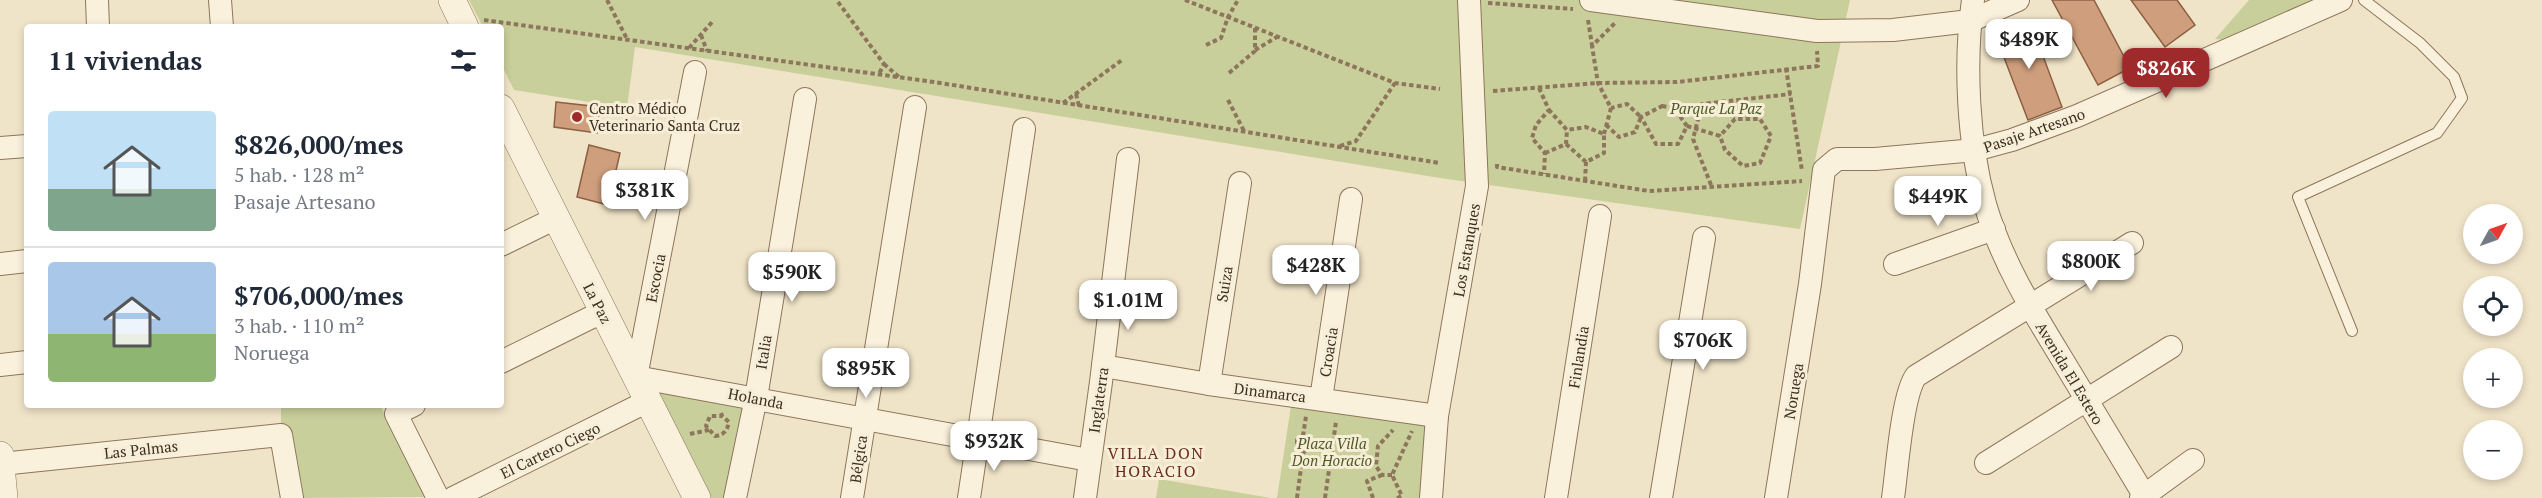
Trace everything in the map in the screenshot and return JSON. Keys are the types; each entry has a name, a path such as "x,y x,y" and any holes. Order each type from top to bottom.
{"street":[{"path":"97,0 98,24"},
{"name":"Los Estanques","path":"1431,498 1437,416 1477,186 1469,0"},
{"path":"1589,5 1817,31 1893,30 2018,0"},
{"name":"Pasaje Artesano","path":"1810,284 1824,170 1837,159 1875,159 1975,150 2012,140 2077,116 2341,0"},
{"path":"221,1 222,24"},
{"name":"Avenida El Estero","path":"1972,10 1969,89 1975,150 1985,203 1994,229 2030,306 2143,497"},
{"name":"Escocia","path":"636,377 695,72"},
{"name":"Italia","path":"735,498 756,398 805,99"},
{"name":"Bélgica","path":"852,498 915,107"},
{"name":"La Paz","path":"504,121 556,218 697,498"},
{"path":"969,498 1024,129"},
{"path":"0,148 24,146"},
{"name":"Inglaterra","path":"1084,498 1103,366 1128,159"},
{"name":"Suiza","path":"1209,384 1240,183"},
{"name":"Croacia","path":"1314,405 1352,199"},
{"name":"Finlandia","path":"1556,498 1600,216"},
{"path":"504,244 556,218"},
{"path":"1895,264 1994,229"},
{"path":"1662,498 1704,238"},
{"path":"1893,498 1911,382 1923,370 2132,243"},
{"path":"0,264 24,261"},
{"name":"Noruega","path":"1776,498 1810,284"},
{"path":"504,361 602,312"},
{"path":"1986,463 2171,346"},
{"path":"0,365 24,362"},
{"name":"Dinamarca","path":"1103,366 1314,405 1437,416"},
{"name":"Holanda","path":"636,377 1089,460"},
{"name":"El Cartero Ciego","path":"453,498 648,401"},
{"path":"408,408 396,414 438,498"},
{"name":"Las Palmas","path":"1,464 281,435 292,498"},
{"path":"0,455 3,498"},
{"path":"2143,497 2193,460"}],"lane":[{"path":"2352,331 2298,197 2437,133 2462,98 2454,78 2420,43 2364,0"}],"path":[{"path":"607,0 627,40"},
{"path":"1185,0 1395,83 1440,88"},
{"path":"1206,45 1221,38 1228,17 1238,0"},
{"path":"838,2 884,64 899,77"},
{"path":"1586,162 1604,153 1604,134 1611,108 1598,83 1589,5"},
{"path":"460,18 879,74 1440,163"},
{"path":"689,48 713,21"},
{"path":"1592,46 1616,23"},
{"path":"1255,28 1255,51"},
{"path":"701,35 707,51"},
{"path":"1229,73 1255,51 1278,37"},
{"path":"1063,103 1122,60"},
{"path":"879,74 884,64"},
{"path":"1487,92 1598,83 1677,82 1786,68 1803,181 1711,185 1649,191 1497,167 1496,156"},
{"path":"1337,147 1356,141 1395,83"},
{"path":"1539,88 1549,110 1567,130 1566,144"},
{"path":"1076,94 1079,106"},
{"path":"1711,185 1693,139 1702,104 1791,94"},
{"path":"1228,100 1245,133"},
{"path":"1611,108 1627,104 1641,117 1656,144 1678,144 1687,126"},
{"path":"1606,125 1619,136 1635,132 1641,117 1662,106 1674,108 1687,126 1720,136"},
{"path":"1544,174 1545,153 1532,138 1536,125 1549,110"},
{"path":"1736,119 1760,119 1771,136 1760,163 1743,166 1725,150 1720,136 1736,119"},
{"path":"1567,130 1586,127 1604,134"},
{"path":"1356,141 1359,151"},
{"path":"1545,153 1566,144"},
{"path":"1566,144 1586,162"},
{"path":"1585,180 1586,162"},
{"path":"1303,453 1297,447 1297,440 1303,436 1314,405"},
{"path":"721,409 722,416"},
{"path":"710,416 722,416 729,422 727,429 721,435 715,436 706,426 710,416"},
{"path":"1325,498 1336,419"},
{"path":"686,425 690,435 709,430"},
{"path":"1382,475 1376,466 1378,446 1397,426"},
{"path":"1397,498 1402,496 1392,475 1413,428"},
{"path":"1297,498 1303,453 1309,447 1309,439 1303,436"},
{"path":"1309,447 1332,449"},
{"path":"1372,498 1367,481 1382,475 1392,475"}],"green space":[{"name":"Parque La Paz","path":"469,0 1850,0 1800,229 1440,178 635,47 627,108 514,90 504,70 504,24 481,24"},
{"path":"2249,0 2315,0 2224,40 2215,39"},
{"path":"645,384 744,403 729,498 705,498"},
{"name":"Plaza Villa Don Horacio","path":"1292,399 1433,418 1424,498 1277,498"},
{"path":"281,408 382,408 426,497 295,498 281,435"},
{"name":"Plaza Villa Don Horacio","path":"1159,479 1271,498 1156,498"}],"building":[{"path":"2052,0 2094,0 2130,68 2098,85"},
{"path":"2131,0 2177,0 2195,25 2165,47"},
{"path":"2030,21 2062,107 2028,120 1995,34"},
{"name":"Centro Médico Veterinario Santa Cruz","path":"556,102 600,107 597,133 554,127"},
{"path":"589,145 620,153 608,205 577,197"}],"place":[{"name":"Centro Médico Veterinario Santa Cruz","path":"577,117"}],"district":[{"name":"VILLA DON HORACIO","path":"1156,462"}]}
